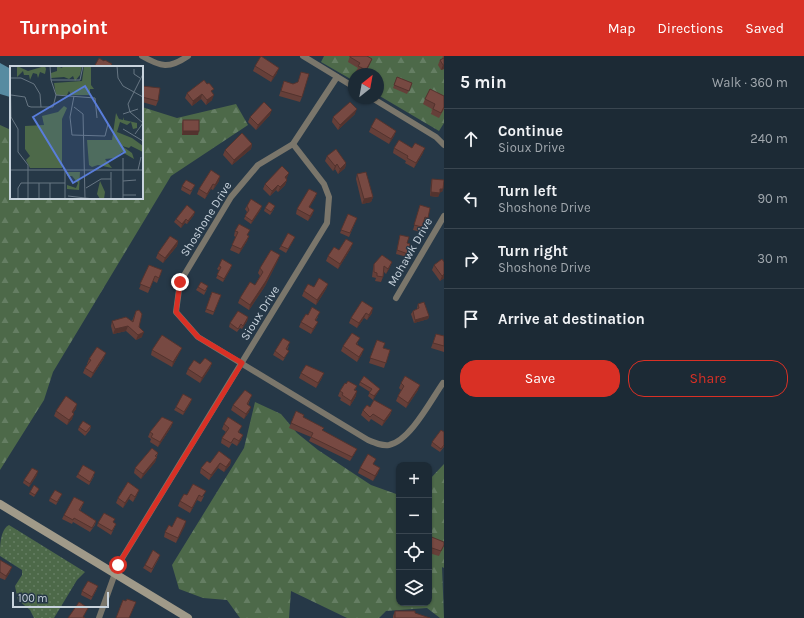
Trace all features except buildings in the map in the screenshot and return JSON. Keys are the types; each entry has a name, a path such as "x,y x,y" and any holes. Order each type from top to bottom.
{"street":[{"path":"142,56 162,66 171,65 188,56"},
{"path":"303,56 348,83"},
{"name":"Shoshone Drive","path":"337,77 293,144 258,165 231,197 180,282 176,312 198,337 368,440 381,445 390,445 401,440 410,431 443,383"},
{"path":"382,104 436,137 444,145"},
{"name":"Sioux Drive","path":"99,618 120,563 327,223 329,197 324,184 293,144"},
{"name":"Mohawk Drive","path":"396,298 444,216"},
{"path":"0,505 188,618"}],"green space":[{"path":"324,56 444,56 444,123 439,131 384,99 384,68 348,68 348,78 321,62"},
{"path":"236,104 248,125 171,176 53,372 44,400 0,470 0,125 10,130 10,199 143,199 143,107 177,118"},
{"path":"255,402 281,414 297,433 318,450 371,485 396,494 396,606 432,606 432,477 444,464 444,568 442,567 444,618 440,618 427,608 386,611 379,618 347,618 291,591 289,618 240,618 227,600 203,598 179,589 172,565 244,448"},
{"path":"9,525 85,572 77,580 54,618 34,618 30,610 18,600 15,586 22,575 22,570 0,556 2,534"}],"water":[{"path":"0,63 10,68 10,97 0,94"}],"route":[{"path":"118,565 242,363 198,337 176,312 180,282"}]}
